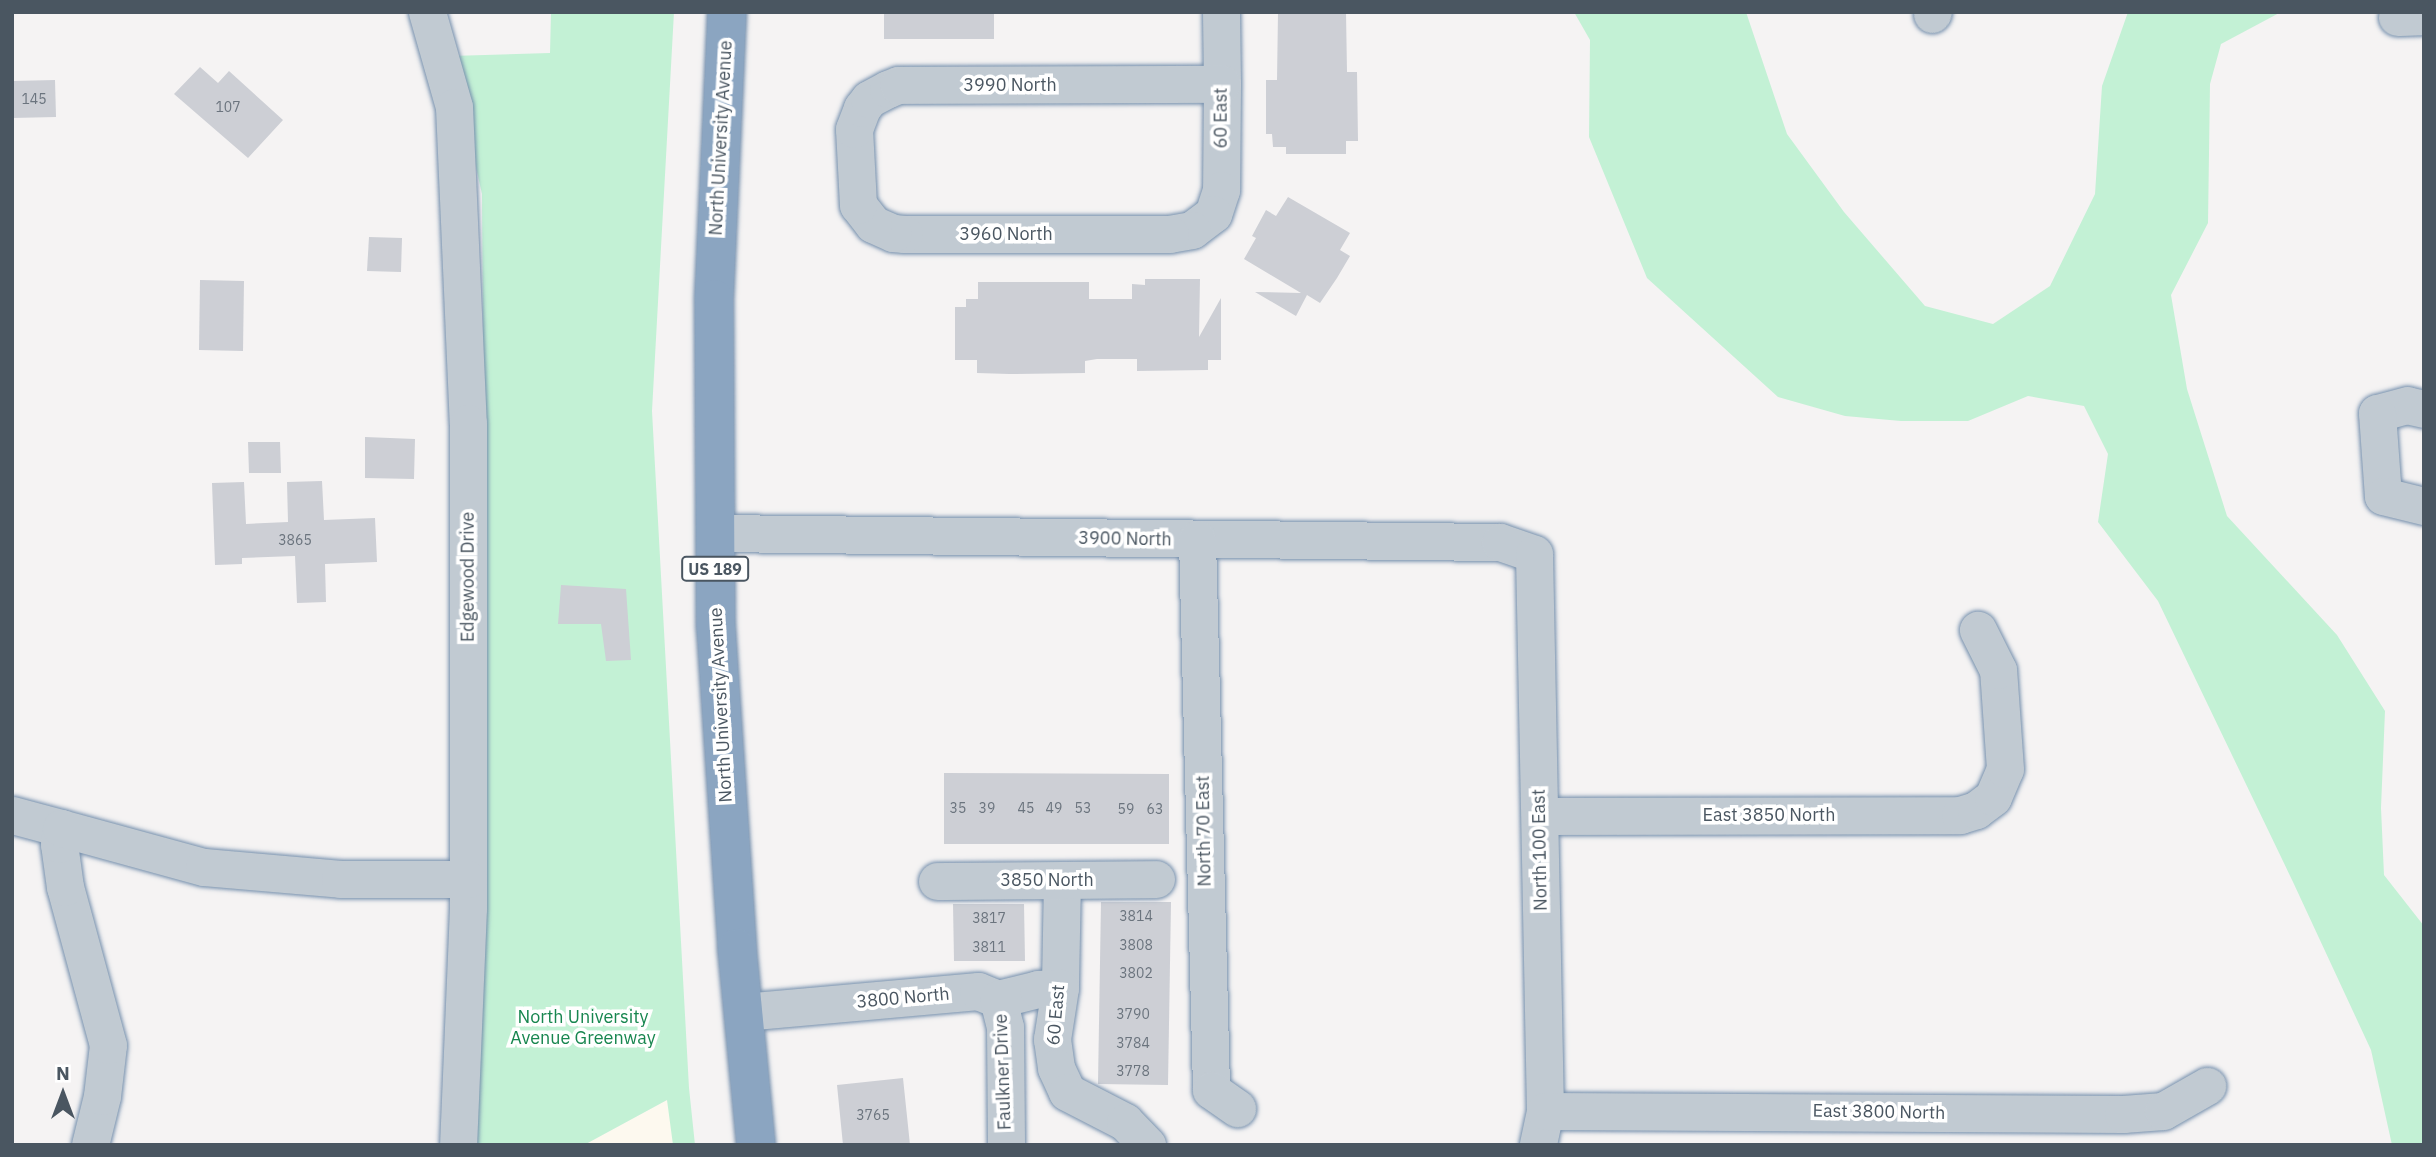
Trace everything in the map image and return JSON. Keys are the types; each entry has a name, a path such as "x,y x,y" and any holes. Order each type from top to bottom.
{"highway":[{"name":"North University Avenue","path":"727,12 714,299 715,533 723,760 756,1145"}],"street":[{"name":"Edgewood Drive","path":"427,12 454,107 468,423 468,879 458,1145"},
{"name":"60 East","path":"1208,220 1217,208 1221,190 1221,12"},
{"name":"3990 North","path":"854,161 854,129 862,108 877,93 898,85 1222,84"},
{"name":"3960 North","path":"854,161 855,190 864,216 881,229 894,233 1170,234 1192,230 1208,220"},
{"path":"2424,410 2407,405 2377,413 2383,496 2424,506"},
{"name":"3900 North","path":"715,533 1500,542 1534,554"},
{"name":"North 70 East","path":"1197,539 1211,1090 1237,1108"},
{"name":"North 100 East","path":"1534,554 1540,816 1541,1128"},
{"name":"East 3850 North","path":"1540,816 1960,815 1976,810 1993,797 2005,769 1998,670 1978,630"},
{"path":"12,815 204,867 340,879 468,879"},
{"path":"61,828 59,844 65,887 108,1045 102,1096 90,1145"},
{"name":"3850 North","path":"937,881 1156,879"},
{"name":"60 East","path":"1062,880 1060,988 1052,1053 1061,1082 1079,1100 1125,1122 1147,1145"},
{"name":"3800 North","path":"743,1012 978,991 998,999 1028,991 1060,988"},
{"name":"Faulkner Drive","path":"998,999 1005,1027 1006,1145"},
{"name":"East 3800 North","path":"1541,1128 2123,1114 2163,1111 2207,1086"}],"shaded area":[{"path":"667,1100 678,1145 584,1145"}],"green space":[{"name":"North University Avenue Greenway","path":"551,12 674,12 652,411 689,1088 695,1145 673,1145 667,1100 584,1145 476,1145 485,628 482,194 451,56 550,53"},
{"path":"1574,12 1746,12 1787,134 1844,212 1925,306 1993,324 2050,286 2095,194 2102,86 2128,12 2281,12 2221,44 2210,84 2208,223 2171,295 2187,389 2227,516 2337,635 2385,711 2381,808 2384,875 2424,926 2424,1145 2392,1145 2371,1050 2293,882 2158,601 2098,522 2108,454 2084,406 2028,396 1968,421 1901,421 1845,416 1778,397 1647,278 1589,137 1590,40"}],"building":[{"path":"884,12 994,12 994,39 884,39"},
{"path":"1278,12 1346,12 1347,72 1357,72 1358,141 1346,141 1346,154 1286,154 1286,147 1273,147 1272,134 1266,134 1266,80 1277,80"},
{"path":"200,67 218,83 229,71 283,120 248,158 174,94"},
{"path":"55,80 56,117 12,118 12,81"},
{"path":"1288,197 1350,233 1340,250 1350,256 1337,278 1320,303 1307,295 1296,316 1255,292 1301,293 1244,259 1256,238 1252,236 1266,210 1276,216"},
{"path":"369,237 402,238 401,272 367,271"},
{"path":"1145,279 1200,279 1199,337 1221,298 1221,360 1208,360 1208,370 1137,371 1137,359 1097,359 1085,361 1085,373 1009,374 977,373 977,360 955,360 955,307 966,307 966,299 978,299 978,282 1089,282 1089,299 1132,299 1132,284 1145,285"},
{"path":"200,280 244,281 243,351 199,350"},
{"path":"365,437 415,439 414,479 365,478"},
{"path":"248,442 280,442 281,473 249,473"},
{"path":"322,481 324,520 375,518 377,562 325,564 326,602 297,603 295,556 242,558 242,564 215,565 212,483 244,482 246,524 288,522 287,482"},
{"path":"561,585 626,589 631,660 606,661 601,624 558,624"},
{"path":"944,773 1169,774 1169,844 944,844"},
{"path":"1101,902 1171,902 1168,1085 1098,1084"},
{"path":"953,904 1024,904 1025,961 954,961"},
{"path":"903,1078 910,1145 843,1145 837,1085"}]}
